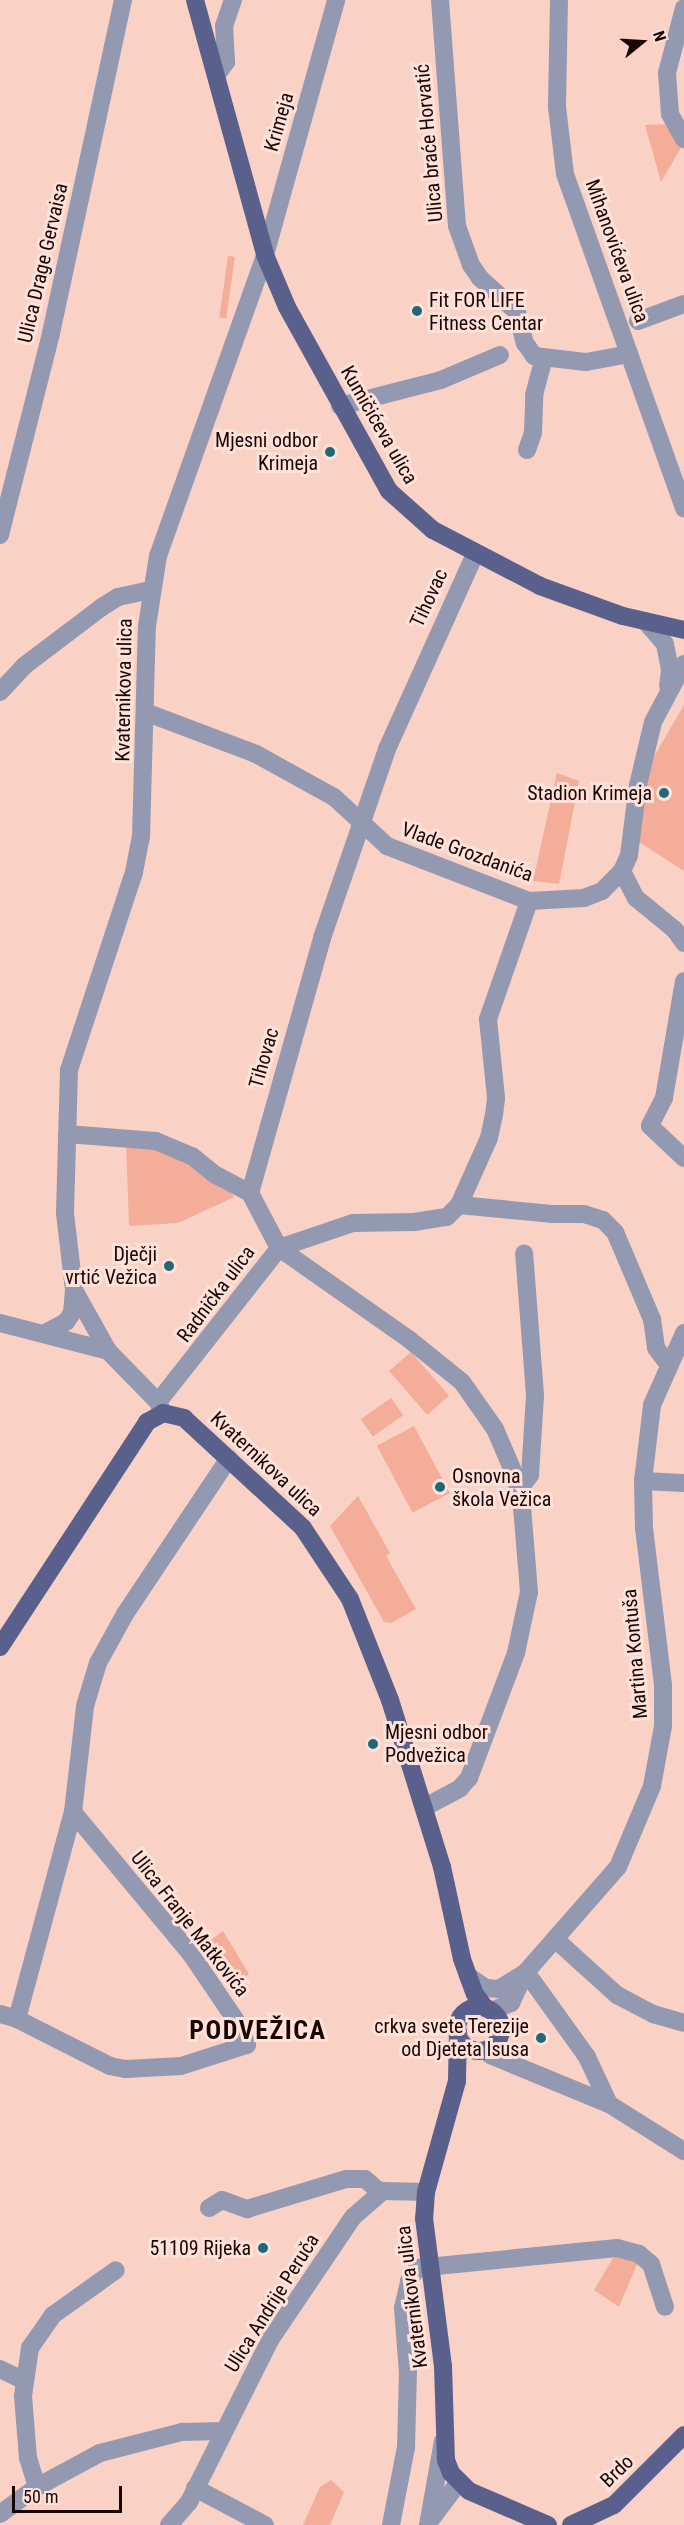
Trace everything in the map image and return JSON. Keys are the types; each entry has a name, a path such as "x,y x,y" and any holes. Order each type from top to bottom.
{"main road":[{"name":"Kumičićeva ulica","path":"195,0 218,73 265,255 340,406 377,473 399,504 433,530 475,554 574,600 684,630"},
{"name":"Kvaternikova ulica","path":"160,1407 184,1418 303,1528 350,1599 390,1700 425,1807 455,1913 462,1959 468,1977 488,2009 500,2022 500,2036 458,2081"},
{"name":"Radnička ulica","path":"0,1647 147,1422 160,1407"},
{"name":"Kvaternikova ulica","path":"459,2482 446,2460 443,2440 443,2366 427,2266 426,2192 458,2081 462,1959"},
{"path":"485,2053 468,2047 459,2025 470,2009 488,2009"},
{"name":"Brdo","path":"571,2525 614,2505 684,2435"},
{"path":"459,2482 485,2500 536,2523"}],"street":[{"name":"Ulica Drage Gervaisa","path":"0,536 51,333 123,0"},
{"name":"Kumičićeva ulica","path":"218,73 226,62 224,26 233,0"},
{"name":"Krimeja","path":"265,255 336,0"},
{"name":"Ulica braće Horvatić","path":"440,0 457,226 475,271 517,312 525,343 534,356 544,358"},
{"name":"Mihanovićeva ulica","path":"559,0 557,107 561,156 684,508"},
{"path":"684,8 667,73 670,114 684,139"},
{"name":"Kvaternikova ulica","path":"160,1407 108,1351 74,1290 65,1213 69,1070 74,1046 134,872 141,837 150,590 169,524 265,255"},
{"path":"638,321 684,304"},
{"path":"527,450 533,433 534,395 544,358 586,362 629,354"},
{"path":"340,406 441,380 500,355"},
{"name":"Tihovac","path":"250,1193 322,938 362,821 410,694 475,554"},
{"path":"0,692 24,666 102,607 118,597 150,590"},
{"path":"645,621 665,644 670,670 667,691"},
{"path":"684,664 667,691 653,722 641,767 629,855 622,871 636,898 675,930 684,943"},
{"name":"Vlade Grozdanića","path":"145,712 256,754 334,798 387,846 529,901 594,895 622,871"},
{"path":"529,901 488,1019 496,1098 489,1138 459,1205 552,1214 584,1214 603,1220 615,1232 652,1319 656,1348 668,1364"},
{"path":"684,981 664,1098 650,1126 684,1158"},
{"path":"67,1134 156,1141 192,1156 214,1174 250,1193 279,1248 410,1340 462,1382 495,1429 519,1490 529,1592 516,1653 469,1778 460,1788 425,1807"},
{"name":"Radnička ulica","path":"160,1407 279,1248 353,1223 414,1222 447,1217 459,1205"},
{"path":"519,1490 530,1475 535,1395 524,1253"},
{"path":"52,1334 66,1322 72,1313 74,1290"},
{"path":"52,1334 74,1326 82,1307"},
{"name":"Kvaternikova ulica","path":"0,1323 52,1334 108,1351"},
{"name":"Martina Kontuša","path":"488,2009 511,2003 526,1972 618,1867 648,1797 659,1756 663,1685 644,1529 643,1482 647,1426 668,1364 684,1333"},
{"name":"Ulica Franje Matkovića","path":"73,1812 190,1953 239,2025 248,2045 181,2066 126,2069 110,2066 9,2017 73,1812 85,1706 98,1663 125,1614 229,1458"},
{"path":"643,1482 684,1483"},
{"path":"555,1939 617,1995 653,2014 684,2023"},
{"path":"526,1972 587,2057 609,2104"},
{"name":"Martina Kontuša","path":"468,1977 486,1988 499,1989 526,1972"},
{"path":"485,2053 609,2104 684,2151"},
{"path":"209,2208 222,2200 247,2208 346,2179 364,2179 380,2192 426,2192"},
{"name":"Ulica Andrije Peruča","path":"169,2525 195,2488 223,2431 297,2297 353,2217 380,2192"},
{"path":"391,2525 406,2447 408,2373 403,2308 412,2274 427,2266 617,2248 639,2254 651,2264 664,2307"},
{"path":"37,2487 28,2458 23,2380 30,2348 52,2315 116,2270"},
{"path":"0,2369 23,2380"},
{"path":"0,2514 37,2487 81,2462 122,2446 182,2432 223,2431"},
{"name":"Kvaternikova ulica","path":"428,2525 443,2440"},
{"name":"Kvaternikova ulica","path":"428,2525 440,2503 459,2482"},
{"path":"195,2488 264,2525"}],"shaded area":[{"path":"670,124 683,144 661,182 645,125"},
{"path":"228,256 235,257 226,318 219,317"},
{"name":"Stadion Krimeja","path":"684,705 684,871 636,840 652,760"},
{"path":"557,773 579,781 559,884 533,881"},
{"path":"126,1142 159,1147 223,1182 234,1197 178,1223 129,1226"},
{"path":"411,1352 449,1396 427,1415 389,1371"},
{"path":"391,1398 403,1415 373,1436 361,1419"},
{"path":"414,1426 450,1493 413,1513 377,1446"},
{"path":"358,1496 390,1553 386,1556 416,1609 391,1623 384,1622 330,1526"},
{"path":"223,1931 249,1974 236,1984 208,1942"},
{"path":"616,2253 638,2262 619,2307 594,2290"},
{"path":"331,2480 344,2492 330,2525 303,2525 320,2487"}],"place":[{"name":"Fit FOR LIFE Fitness Centar","path":"417,311"},
{"name":"Mjesni odbor Krimeja","path":"330,452"},
{"name":"Stadion Krimeja","path":"664,793"},
{"name":"Dječji vrtić Vežica","path":"169,1266"},
{"name":"Osnovna škola Vežica","path":"440,1487"},
{"name":"Mjesni odbor Podvežica","path":"373,1744"},
{"name":"crkva svete Terezije od Djeteta Isusa","path":"541,2038"},
{"name":"51109 Rijeka","path":"263,2248"}],"district":[{"name":"PODVEŽICA","path":"258,2031"}]}
